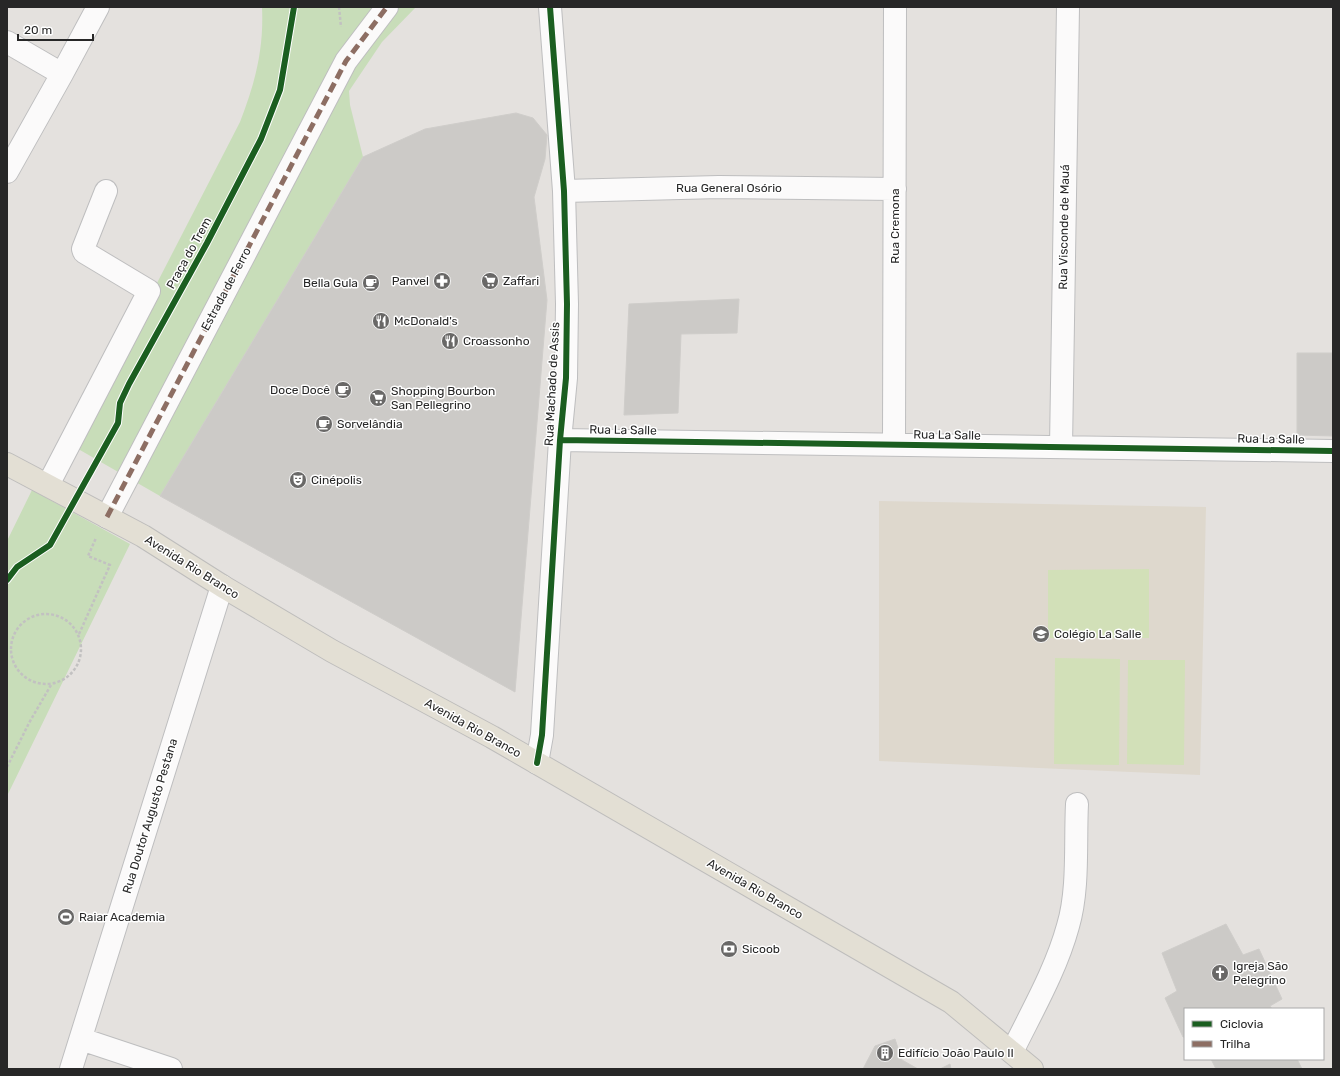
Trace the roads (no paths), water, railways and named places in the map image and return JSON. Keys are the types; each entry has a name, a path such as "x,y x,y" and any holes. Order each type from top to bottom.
{"main road":[{"name":"Avenida Rio Branco","path":"7,464 143,536 222,586 332,651 537,763 951,1002 1032,1069"}],"street":[{"path":"7,172 98,7"},
{"name":"Estrada de Ferro","path":"107,517 346,61 387,7"},
{"name":"Rua Machado de Assis","path":"537,763 542,735 560,440 566,378 567,319 564,191 550,7"},
{"name":"Rua Cremona","path":"894,445 895,7"},
{"name":"Rua Visconde de Mauá","path":"1060,447 1068,7"},
{"path":"7,42 62,74"},
{"name":"Rua General Osório","path":"564,191 719,187 895,189"},
{"path":"48,485 149,291 84,252 83,249 106,191"},
{"name":"Rua La Salle","path":"560,440 1333,451"},
{"name":"Rua Doutor Augusto Pestana","path":"72,1069 222,586"},
{"path":"1012,1052 1059,954 1068,925 1074,899 1077,804"},
{"path":"81,1039 171,1069"}],"place":[{"name":"Panvel","path":"442,281"},
{"name":"Zaffari","path":"490,281"},
{"name":"Bella Gula","path":"371,283"},
{"name":"McDonald's","path":"381,321"},
{"name":"Croassonho","path":"450,341"},
{"name":"Doce Docê","path":"343,390"},
{"name":"Shopping Bourbon San Pellegrino","path":"378,398"},
{"name":"Sorvelândia","path":"324,424"},
{"name":"Cinépolis","path":"298,480"},
{"name":"Colégio La Salle","path":"1041,634"},
{"name":"Raiar Academia","path":"66,917"},
{"name":"Sicoob","path":"729,949"},
{"name":"Igreja São Pelegrino","path":"1220,973"},
{"name":"Edifício João Paulo II","path":"885,1053"}]}
